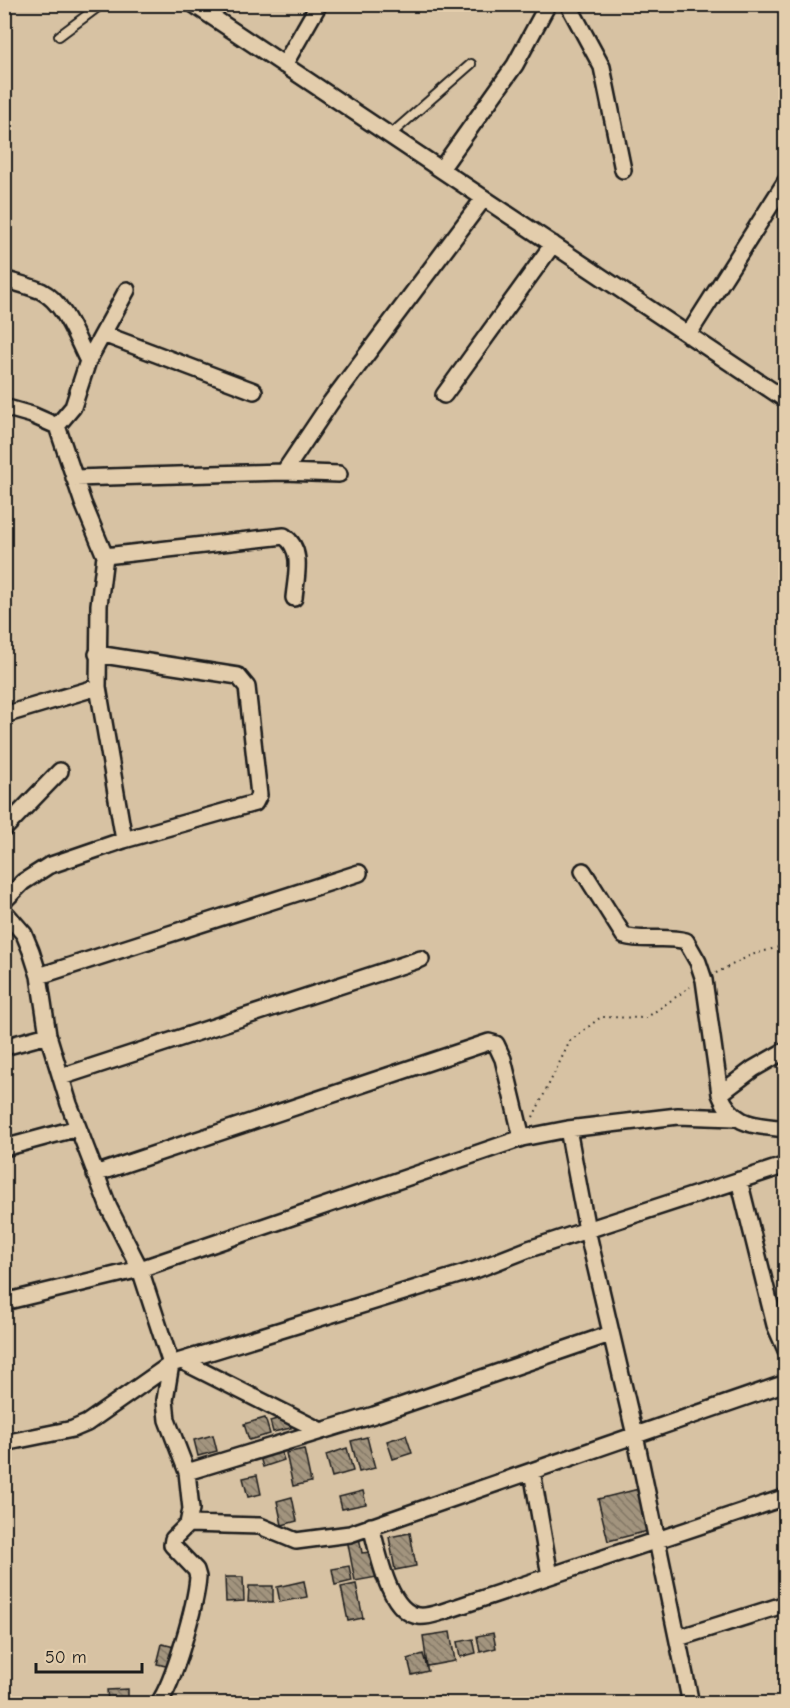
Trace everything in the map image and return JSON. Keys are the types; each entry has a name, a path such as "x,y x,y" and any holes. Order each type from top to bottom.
{"street":[{"path":"193,4 688,335 784,396"},
{"path":"284,64 319,4"},
{"path":"441,168 515,65 548,4"},
{"path":"568,4 602,67 623,170"},
{"path":"688,335 786,181"},
{"path":"284,472 331,402 484,198"},
{"path":"444,395 553,244"},
{"path":"4,279 41,291 52,300 62,312 88,361"},
{"path":"57,426 76,400 88,361 128,290"},
{"path":"103,334 254,391"},
{"path":"4,407 57,426"},
{"path":"57,426 74,478 105,556 99,605 98,687 124,840"},
{"path":"74,478 284,472 339,474"},
{"path":"105,556 284,536 292,542 298,554 294,598"},
{"path":"4,901 23,882 48,866 124,840 255,803 259,795 247,687 238,676 97,654"},
{"path":"4,716 98,687"},
{"path":"4,829 60,771"},
{"path":"583,871 624,936 648,939 670,936 686,941 698,962 704,980 720,1094 725,1108 735,1118"},
{"path":"39,976 359,873"},
{"path":"4,910 24,934 39,976 48,1035 78,1128 109,1208 140,1269 177,1363 165,1400 167,1420 187,1472 191,1509 188,1524 173,1539 172,1545 196,1570 198,1581 166,1691 158,1704"},
{"path":"61,1077 421,959"},
{"path":"4,1047 48,1035"},
{"path":"95,1174 489,1042 496,1044 503,1059 522,1138"},
{"path":"720,1094 753,1069 786,1050"},
{"path":"4,1302 140,1269 522,1138 568,1129 678,1116 735,1118 750,1124 786,1129"},
{"path":"4,1148 78,1128"},
{"path":"568,1129 587,1230 635,1435 692,1701"},
{"path":"4,1443 74,1428 87,1423 177,1363 478,1269 587,1230 786,1165"},
{"path":"739,1180 775,1325 786,1350"},
{"path":"187,1472 321,1431 610,1334"},
{"path":"177,1363 321,1431"},
{"path":"188,1524 260,1526 296,1541 350,1534 786,1383"},
{"path":"532,1471 550,1576"},
{"path":"370,1526 388,1584 396,1600 412,1614 420,1616 442,1612 786,1497"},
{"path":"678,1638 786,1604"}],"lane":[{"path":"59,36 102,4"},
{"path":"390,135 471,64"}],"path":[{"path":"522,1138 570,1041 601,1017 646,1018 683,991 750,955 786,945"}],"building":[{"path":"288,1416 291,1428 273,1432 270,1421"},
{"path":"265,1418 270,1434 249,1440 244,1424"},
{"path":"213,1435 217,1451 198,1456 194,1440"},
{"path":"406,1435 412,1453 393,1459 387,1441"},
{"path":"367,1437 375,1468 359,1472 351,1441"},
{"path":"347,1448 353,1471 332,1477 326,1455"},
{"path":"304,1449 311,1482 293,1486 286,1453"},
{"path":"281,1451 284,1460 263,1467 260,1457"},
{"path":"257,1475 261,1494 248,1497 243,1478"},
{"path":"643,1488 652,1530 608,1541 598,1499"},
{"path":"363,1491 366,1504 342,1509 339,1497"},
{"path":"292,1497 297,1521 282,1525 277,1501"},
{"path":"410,1533 416,1566 395,1570 389,1537"},
{"path":"359,1537 362,1553 370,1552 377,1577 355,1581 347,1539"},
{"path":"349,1566 352,1581 335,1585 332,1569"},
{"path":"225,1577 243,1577 244,1601 226,1602"},
{"path":"304,1581 307,1597 280,1602 277,1587"},
{"path":"356,1584 363,1618 348,1621 341,1587"},
{"path":"249,1586 273,1586 273,1602 248,1602"},
{"path":"450,1632 455,1661 427,1666 423,1636"},
{"path":"493,1633 496,1648 480,1652 477,1636"},
{"path":"473,1639 476,1653 460,1657 457,1642"},
{"path":"162,1644 175,1647 170,1667 157,1664"},
{"path":"423,1654 428,1671 412,1675 408,1659"},
{"path":"128,1689 128,1702 108,1702 107,1690"},
{"path":"438,1696 440,1704 410,1704 410,1703"}]}
